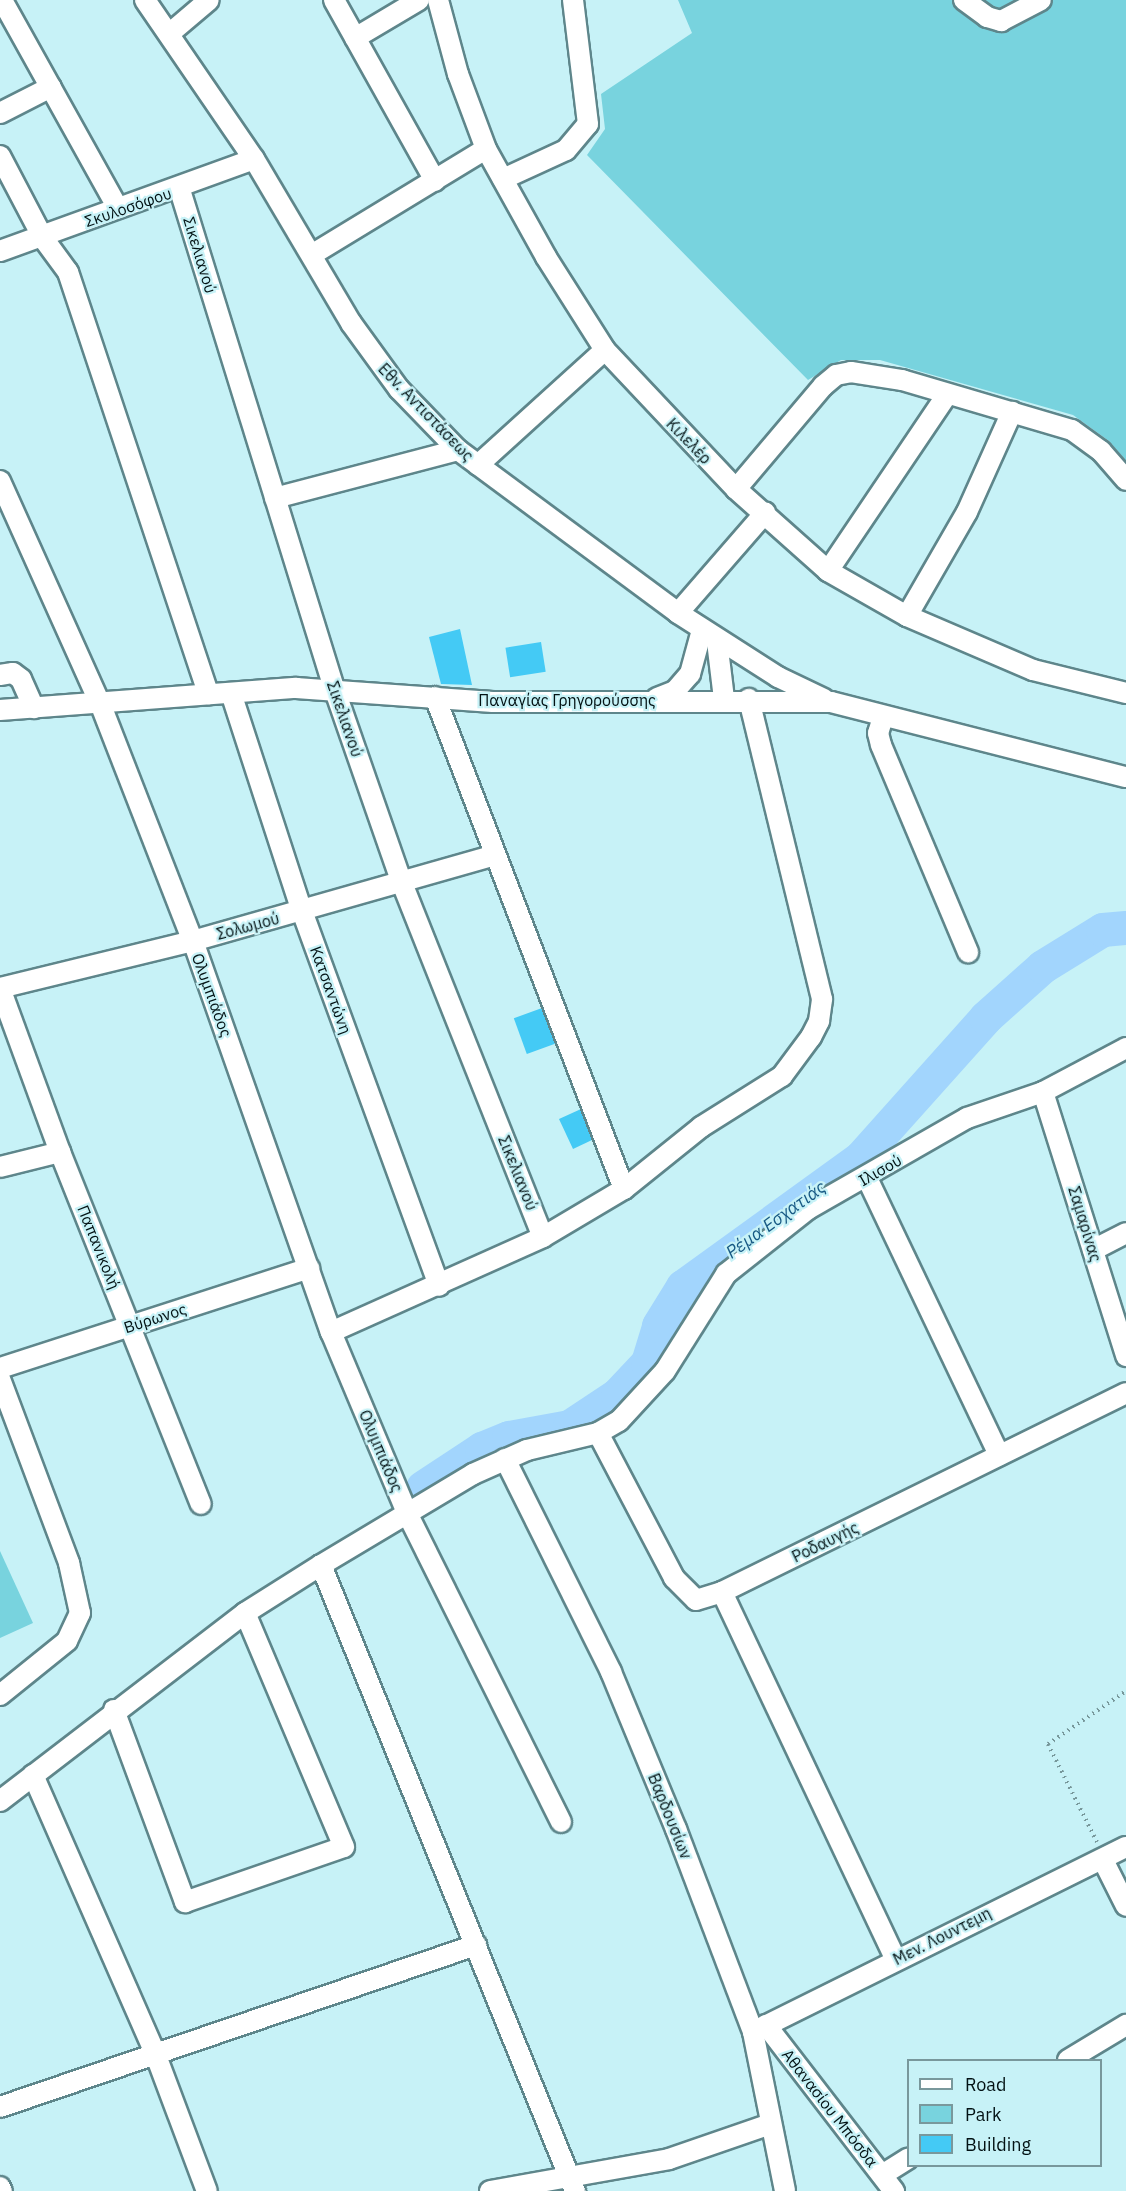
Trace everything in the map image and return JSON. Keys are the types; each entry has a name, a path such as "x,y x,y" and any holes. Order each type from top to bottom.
{"street":[{"path":"2,0 118,208"},
{"name":"Εθν. Αντιστάσεως","path":"145,0 254,159 373,356 458,450 710,636 831,702"},
{"path":"169,34 209,0"},
{"path":"334,0 435,181"},
{"path":"355,38 419,0"},
{"name":"Κιλελέρ","path":"438,0 458,74 486,149 605,350 736,489 828,571 907,616 1033,670 1126,693"},
{"path":"503,179 566,150 588,124 573,0"},
{"path":"964,0 987,17 1001,21 1041,0"},
{"path":"0,113 51,87"},
{"path":"313,254 486,149"},
{"path":"0,156 43,238 69,272 208,694"},
{"name":"Σκυλοσόφου","path":"0,251 43,238 118,208 180,190 254,159"},
{"name":"Σικελιανού","path":"180,190 334,688 402,883 543,1237"},
{"path":"478,465 605,350"},
{"path":"736,489 836,375 851,372 902,380 946,396 1072,430 1101,451 1126,480"},
{"path":"828,571 946,396"},
{"path":"907,616 967,512 1012,412"},
{"path":"275,498 458,450"},
{"name":"Ολυμπιάδος","path":"0,481 100,703 193,941 331,1332 408,1515 561,1822"},
{"path":"678,613 765,513"},
{"path":"710,636 724,699"},
{"path":"654,700 675,691 690,674 710,636"},
{"path":"0,675 13,673 21,679 34,708"},
{"name":"Παναγίας Γρηγορούσσης","path":"0,710 208,694 334,688 493,702 724,699 831,702 1126,777"},
{"name":"Κατσαντώνη","path":"231,693 302,911 439,1286"},
{"path":"435,697 624,1189"},
{"path":"331,1332 439,1286 543,1237 624,1189 701,1127 782,1076 823,1011 749,699"},
{"path":"883,717 878,733 881,745 968,952"},
{"name":"Σολωμού","path":"0,988 193,941 494,855"},
{"name":"Παπανικολή","path":"0,988 60,1152 201,1504"},
{"name":"Ιλισού","path":"0,1801 114,1710 245,1613 321,1565 473,1474 505,1459 598,1433 638,1404 665,1371 726,1274 808,1209 867,1178 967,1118 1043,1092 1126,1048"},
{"name":"Σαμαρίνας","path":"1043,1092 1126,1356"},
{"path":"0,1167 60,1152"},
{"path":"867,1178 999,1455"},
{"path":"1093,1250 1126,1233"},
{"name":"Βύρωνος","path":"0,1368 309,1268"},
{"path":"0,1379 69,1563 80,1613 67,1641 0,1695"},
{"name":"Ροδαυγής","path":"598,1433 674,1578 696,1600 722,1592 1126,1393"},
{"name":"Βαρδουσίων","path":"505,1459 611,1672 760,2029 768,2125 785,2191"},
{"path":"321,1565 572,2183"},
{"path":"722,1592 896,1960"},
{"path":"114,1710 185,1902 344,1846 245,1613"},
{"path":"33,1775 155,2053 207,2191"},
{"name":"Μεν. Λουντεμη","path":"760,2029 1126,1847"},
{"path":"1103,1857 1126,1906"},
{"path":"0,2107 476,1945"},
{"path":"1071,2059 1126,2025"},
{"name":"Αθανασίου Μπόσδα","path":"760,2029 894,2191"},
{"path":"490,2191 572,2183 669,2159 768,2125"},
{"path":"882,2175 907,2160"},
{"path":"0,2187 2,2191"}],"path":[{"path":"1103,1857 1048,1744 1126,1691"}],"green space":[{"path":"678,0 1126,0 1126,461 1109,441 1073,415 880,360 841,360 808,380 587,155 605,129 601,94 692,33"},
{"path":"0,1551 33,1623 0,1638"}],"building":[{"path":"460,629 472,685 441,684 429,637"},
{"path":"541,642 546,672 510,677 505,648"},
{"path":"542,1008 555,1044 527,1054 514,1018"},
{"path":"581,1109 592,1140 573,1149 559,1119"}],"waterway":[{"name":"Ρέμα Εσχατιάς","path":"423,1488 482,1449 509,1438 570,1427 618,1395 648,1363 659,1326 683,1287 861,1158 986,1018 1043,967 1103,930 1126,928"}]}
